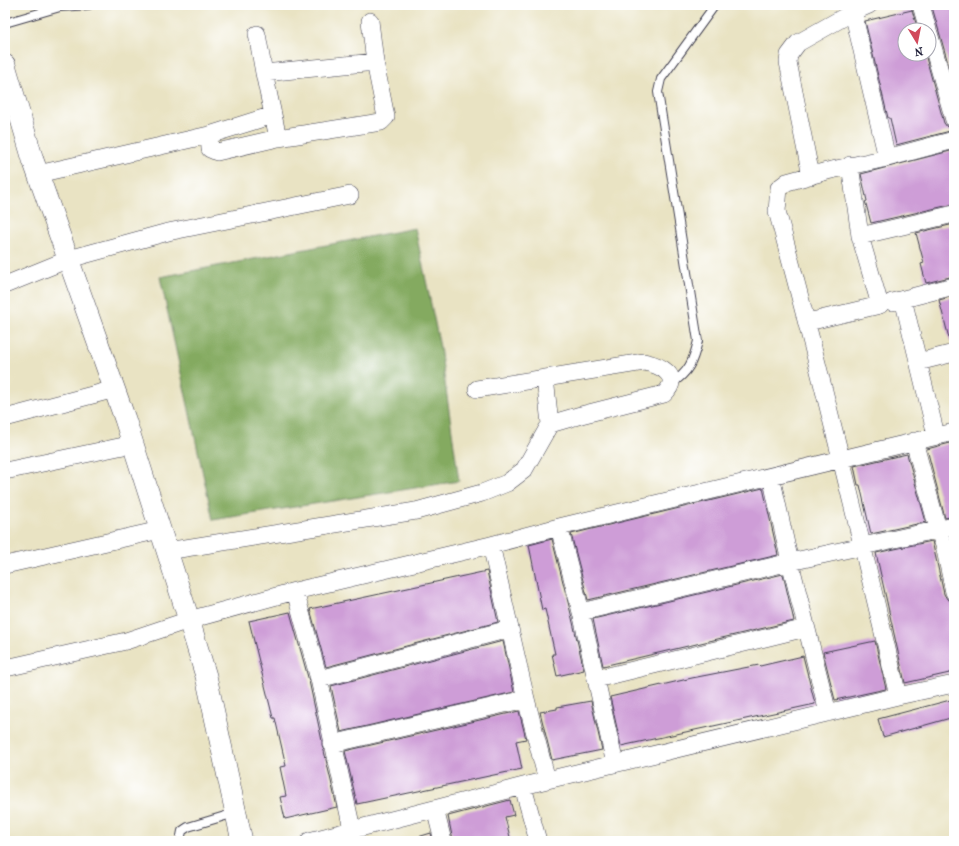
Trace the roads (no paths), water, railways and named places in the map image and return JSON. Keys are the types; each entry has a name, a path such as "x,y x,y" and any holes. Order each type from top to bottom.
{"street":[{"path":"810,176 788,62 789,55 798,43 853,12 869,5"},
{"path":"921,5 926,22"},
{"path":"853,12 886,158"},
{"path":"208,135 210,149 217,152 278,138 381,122 384,120 386,117 375,62 370,21"},
{"path":"257,34 278,138"},
{"path":"937,59 954,120"},
{"path":"264,73 375,62"},
{"path":"5,66 38,174 115,389 189,620 206,676 242,841"},
{"path":"38,174 208,135 273,115"},
{"path":"898,696 863,545 808,322 777,211 779,188 788,182 850,165 886,158 954,140"},
{"path":"850,165 860,236 880,305"},
{"path":"5,284 69,259 168,232 350,195"},
{"path":"860,236 954,214"},
{"path":"808,322 954,286"},
{"path":"903,299 936,435"},
{"path":"918,362 954,353"},
{"path":"477,389 644,362 655,364 664,368 670,376 671,384 669,389 664,394 550,424"},
{"path":"167,551 416,511 482,493 507,483 524,470 550,424 545,378"},
{"path":"5,418 115,389"},
{"path":"6,668 126,641 189,620 295,591 491,545 936,435 954,432"},
{"path":"914,441 946,527 944,545 954,592"},
{"path":"5,471 133,444"},
{"path":"771,476 790,562 828,713"},
{"path":"559,527 581,612 615,764"},
{"path":"581,612 863,545 946,527"},
{"path":"5,566 160,530"},
{"path":"491,545 509,629 547,780"},
{"path":"295,591 319,679 332,744 362,832"},
{"path":"596,680 806,628"},
{"path":"319,679 509,629"},
{"path":"309,841 362,832 435,809 547,780 954,684"},
{"path":"332,744 526,699"},
{"path":"523,787 538,841"},
{"path":"435,809 443,841"}],"lane":[{"path":"5,23 60,7 89,5"},
{"path":"671,384 683,376 694,359 698,341 658,92 661,79 714,5"},
{"path":"180,841 182,831 188,827 236,812"}]}
